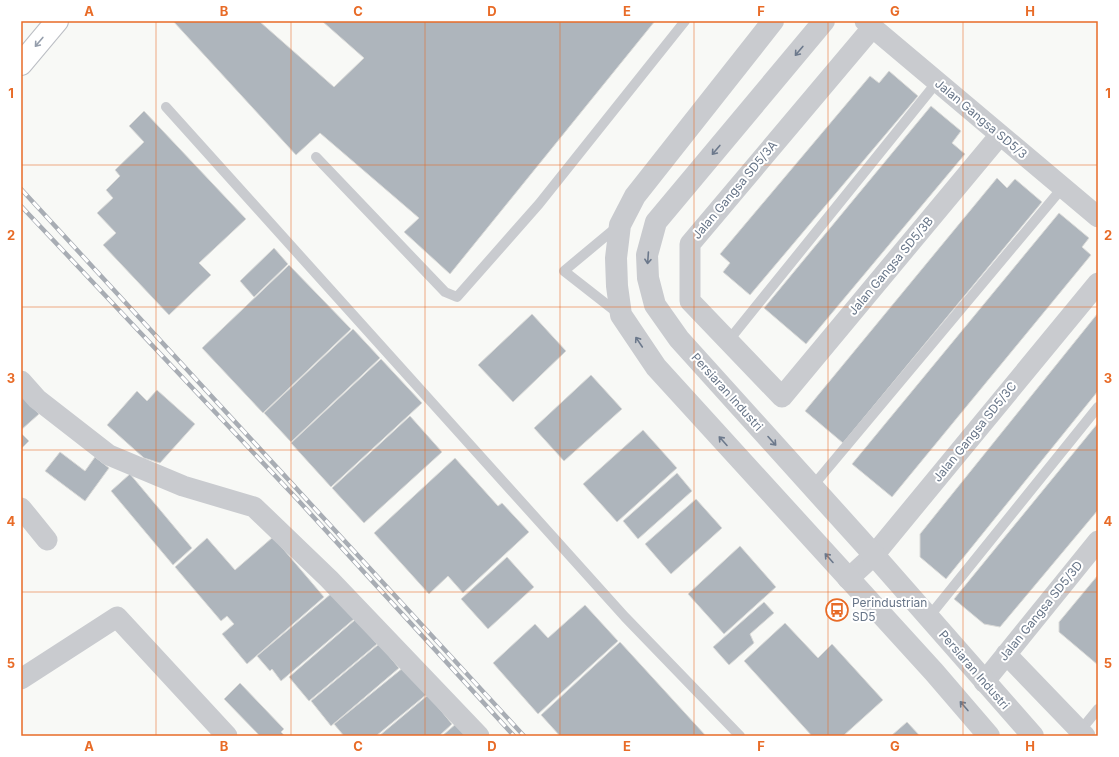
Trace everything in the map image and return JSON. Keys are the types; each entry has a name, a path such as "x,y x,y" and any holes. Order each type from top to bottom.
{"main road":[{"path":"21,64 57,21"}],"street":[{"path":"773,21 635,196 620,225 616,258 617,286 621,315 656,367 934,672 989,736"},
{"name":"Persiaran Industri","path":"824,21 656,222 647,255 648,278 655,304 679,339 874,555 1033,736"},
{"name":"Jalan Gangsa SD5/3","path":"868,24 1098,217"},
{"name":"Jalan Gangsa SD5/3A","path":"782,397 690,301 690,244 868,24"},
{"name":"Jalan Gangsa SD5/3B","path":"782,397 1000,135"},
{"name":"Jalan Gangsa SD5/3C","path":"848,579 874,555 1098,283"},
{"path":"21,381 37,399 109,455 183,486 254,507 329,579 479,736"},
{"path":"21,508 46,540"},
{"name":"Jalan Gangsa SD5/3D","path":"984,682 1098,541"},
{"path":"21,679 117,616 227,736"},
{"path":"1006,654 1082,734"}],"lane":[{"path":"316,157 445,292 457,297 540,204 685,21"},
{"path":"729,340 937,82"},
{"path":"166,107 625,617 740,736"},
{"path":"812,487 1063,187"},
{"path":"620,225 564,271 621,315"},
{"path":"928,618 1098,407"},
{"path":"1082,734 1098,709"}],"building":[{"path":"173,21 259,21 334,87 364,58 322,21 655,21 450,274 404,232 419,218 320,133 296,155"},
{"path":"889,71 918,96 750,295 723,272 730,263 720,254 870,76 879,83"},
{"path":"931,106 961,131 952,143 965,154 806,344 764,308"},
{"path":"144,111 246,219 199,263 211,275 169,315 103,245 116,233 97,213 113,198 106,190 120,176 115,170 144,142 129,126"},
{"path":"997,178 1007,188 1015,179 1042,202 843,443 805,411"},
{"path":"1059,213 1089,238 1082,247 1091,255 892,497 852,464"},
{"path":"274,248 288,264 254,297 240,281"},
{"path":"289,265 351,329 263,413 202,348"},
{"path":"1098,313 1098,391 946,579 920,557 920,534"},
{"path":"532,314 566,351 513,402 478,365"},
{"path":"353,329 380,358 291,442 264,413"},
{"path":"381,359 422,403 331,487 291,443"},
{"path":"591,375 622,409 564,461 534,428"},
{"path":"157,390 195,424 160,463 144,458 107,425 137,391 147,401"},
{"path":"21,395 39,414 21,430"},
{"path":"410,416 442,452 364,523 332,488"},
{"path":"1098,423 1098,510 1000,627 984,624 954,599"},
{"path":"643,430 677,468 617,522 583,484"},
{"path":"21,433 29,441 21,449"},
{"path":"60,452 85,471 95,457 109,468 85,501 45,471"},
{"path":"455,458 498,506 502,503 529,532 463,593 448,576 429,594 374,533"},
{"path":"677,473 692,491 638,539 623,521"},
{"path":"130,474 192,548 173,565 111,491"},
{"path":"696,499 722,528 671,574 645,544"},
{"path":"273,537 324,597 247,664 222,634 234,624 227,616 221,621 175,567 207,538 235,570"},
{"path":"740,546 776,587 724,634 688,594"},
{"path":"507,557 534,587 488,629 461,599"},
{"path":"1098,575 1098,665 1059,632 1059,622"},
{"path":"332,593 354,619 281,681 272,669 270,671 257,656"},
{"path":"764,602 774,613 750,634 754,643 729,665 713,647"},
{"path":"585,605 618,641 538,714 493,663 535,624 548,638"},
{"path":"356,619 377,644 309,701 289,677"},
{"path":"785,623 818,658 832,644 883,700 843,736 812,736 744,661"},
{"path":"620,642 706,736 560,736 541,715"},
{"path":"379,644 399,668 331,726 311,701"},
{"path":"404,667 427,694 376,736 344,736 334,724"},
{"path":"240,683 284,729 281,732 285,736 260,736 224,699"},
{"path":"428,695 452,724 439,736 379,736"},
{"path":"907,722 920,736 891,736"},
{"path":"457,723 468,736 442,736"}],"railway":[{"path":"21,189 524,736"},
{"path":"21,206 297,499 514,736"}],"place":[{"name":"Perindustrian SD5","path":"837,610"}]}
